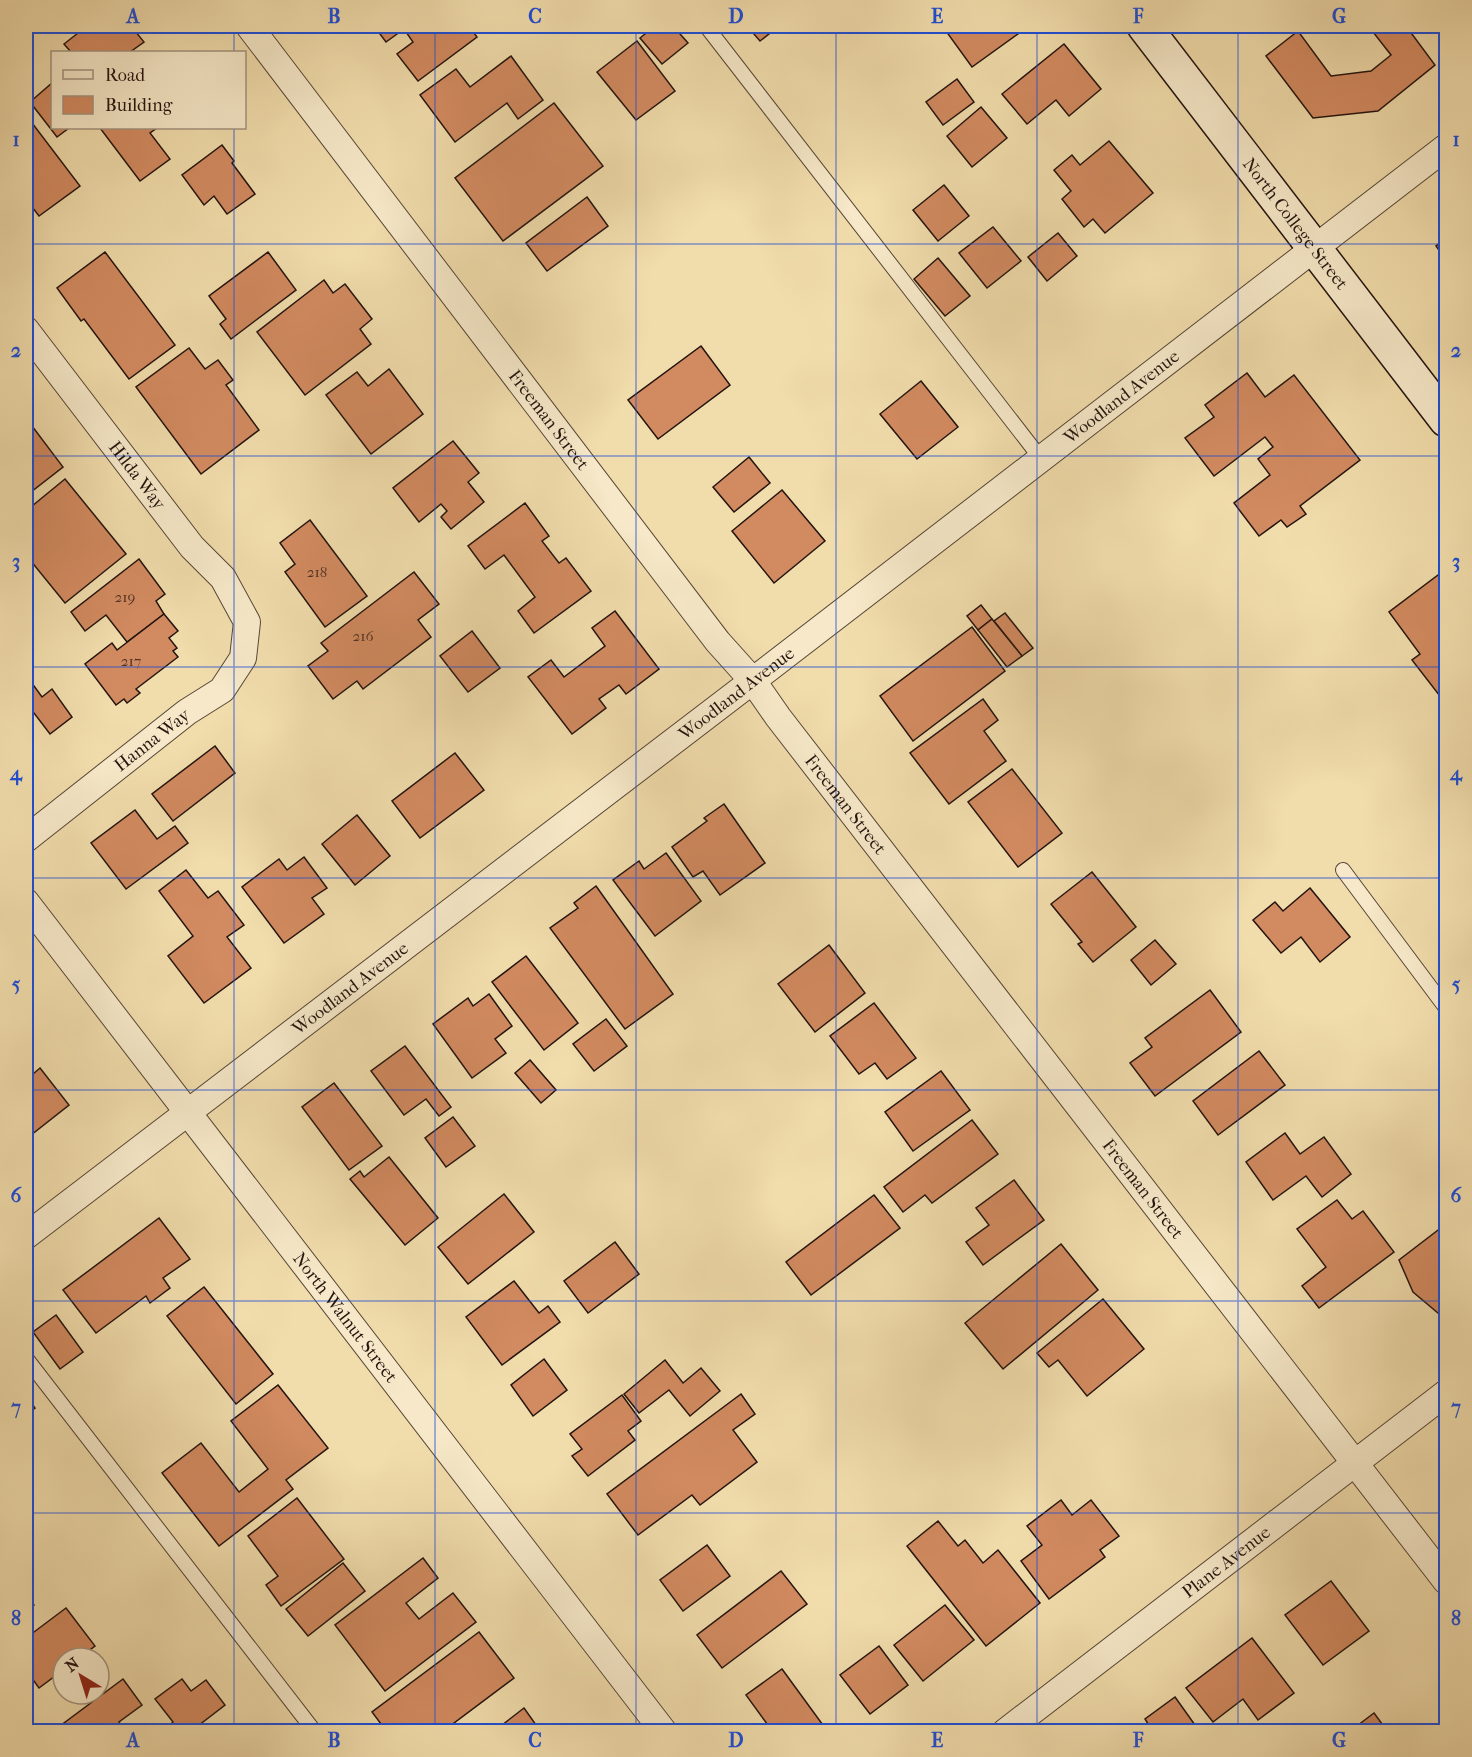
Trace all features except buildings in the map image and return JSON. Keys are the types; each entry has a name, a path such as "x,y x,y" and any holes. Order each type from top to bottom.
{"street":[{"name":"Freeman Street","path":"249,26 718,642 753,681 778,717 1446,1581"},
{"name":"North College Street","path":"1144,26 1446,420"},
{"name":"Woodland Avenue","path":"26,1236 1042,460 1264,285 1315,249 1446,147"},
{"name":"Hilda Way","path":"26,330 192,548 223,578 247,622"},
{"name":"Hanna Way","path":"26,839 187,712 222,690 243,658 247,622"},
{"name":"North Walnut Street","path":"26,902 664,1731"},
{"name":"Plane Avenue","path":"1005,1731 1446,1393"}],"lane":[{"path":"706,26 1042,460"},
{"path":"1343,870 1446,1008"},
{"path":"26,1358 315,1731"}]}
